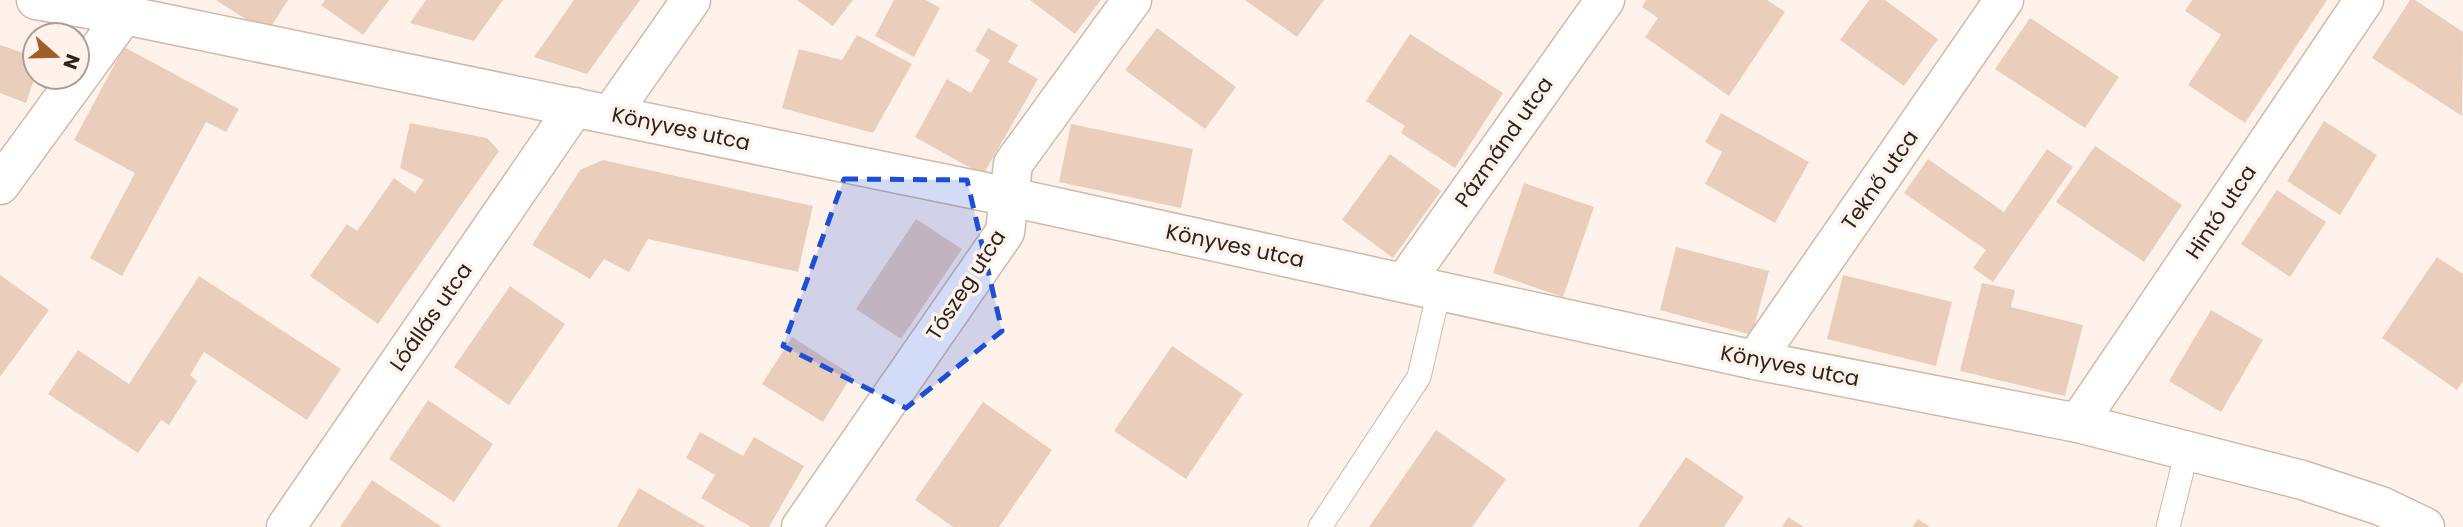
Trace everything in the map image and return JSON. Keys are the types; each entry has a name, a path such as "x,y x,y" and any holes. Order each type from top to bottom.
{"street":[{"name":"Könyves utca","path":"36,0 1010,197 1755,360 2078,423 2302,480 2381,506 2425,527"},
{"name":"Lóállás utca","path":"286,527 593,111 691,0"},
{"name":"Tószeg utca","path":"801,527 1005,232 1013,164 1132,0"},
{"name":"Pázmánd utca","path":"1421,287 1605,0"},
{"name":"Teknő utca","path":"1755,360 2004,0"},
{"name":"Hintó utca","path":"2078,423 2364,0"},
{"path":"0,185 124,16"}],"lane":[{"path":"1320,527 1419,377 1421,287"},
{"path":"2168,527 2187,451"}],"highlighted area":[{"path":"844,179 967,180 1002,331 906,408 783,346"}],"building":[{"path":"216,0 288,0 267,33"},
{"path":"325,0 389,0 363,35 321,5"},
{"path":"426,0 503,0 474,41 410,23"},
{"path":"574,0 640,0 587,74 534,57"},
{"path":"797,0 853,0 833,26"},
{"path":"894,0 926,0 940,8 914,57 875,36"},
{"path":"1030,0 1101,0 1075,34"},
{"path":"1245,0 1324,0 1297,37"},
{"path":"1646,0 1767,0 1785,12 1729,96 1645,37 1658,18 1642,7"},
{"path":"1869,0 1885,0 1938,39 1904,86 1840,40"},
{"path":"2192,0 2327,0 2245,123 2188,85 2221,35 2185,11"},
{"path":"2410,0 2415,0 2463,32 2462,116 2372,58"},
{"path":"2030,18 2119,77 2085,128 1995,69"},
{"path":"988,28 1018,45 1008,62 1038,79 983,175 915,137 947,79 971,93 990,60 975,51"},
{"path":"1157,28 1236,87 1205,129 1125,70"},
{"path":"1410,34 1503,93 1455,168 1401,133 1405,126 1366,101"},
{"path":"857,35 912,64 873,133 782,108 799,49 842,60"},
{"path":"0,45 21,52 21,91 30,91 26,103 0,93"},
{"path":"124,47 239,109 226,132 206,122 122,276 90,258 135,173 74,140"},
{"path":"1721,113 1809,162 1775,223 1705,184 1722,152 1705,142"},
{"path":"2324,121 2377,155 2340,215 2287,181"},
{"path":"410,123 487,138 499,151 378,324 310,276 347,224 357,231 394,178 415,193 424,180 400,168"},
{"path":"1071,124 1193,149 1181,208 1059,182"},
{"path":"2095,146 2182,205 2144,262 2056,202"},
{"path":"2047,149 2073,167 1993,282 1973,268 1986,250 1904,193 1928,159 2004,212"},
{"path":"1390,154 1441,191 1393,258 1342,220"},
{"path":"603,160 813,206 798,272 648,239 629,272 604,259 590,279 532,245 580,170"},
{"path":"1524,183 1594,207 1563,297 1493,273"},
{"path":"2277,190 2326,222 2290,277 2241,244"},
{"path":"916,219 962,249 901,339 856,309"},
{"path":"1676,247 1769,271 1752,335 1660,310"},
{"path":"2437,257 2463,274 2463,381 2457,390 2382,338"},
{"path":"0,275 49,310 0,377"},
{"path":"1843,275 1952,302 1936,366 1827,339"},
{"path":"199,276 341,369 307,420 204,352 190,375 197,381 169,425 161,420 138,453 48,394 78,350 129,384"},
{"path":"1982,283 2015,290 2011,307 2083,325 2065,396 1960,371"},
{"path":"510,286 565,324 509,405 454,367"},
{"path":"2211,310 2263,340 2221,412 2169,381"},
{"path":"792,337 852,375 823,422 762,384"},
{"path":"1172,346 1243,394 1186,479 1114,431"},
{"path":"428,400 493,444 454,502 389,459"},
{"path":"983,402 1052,450 999,527 953,527 915,500"},
{"path":"1436,430 1506,479 1472,527 1369,527"},
{"path":"700,432 743,456 754,437 804,466 769,527 751,527 701,498 715,475 686,458"},
{"path":"1686,457 1744,497 1724,527 1638,527"},
{"path":"372,480 442,527 340,527"},
{"path":"639,488 706,527 617,527"},
{"path":"1788,517 1804,527 1782,527"},
{"path":"1918,519 1930,527 1912,527"}]}
